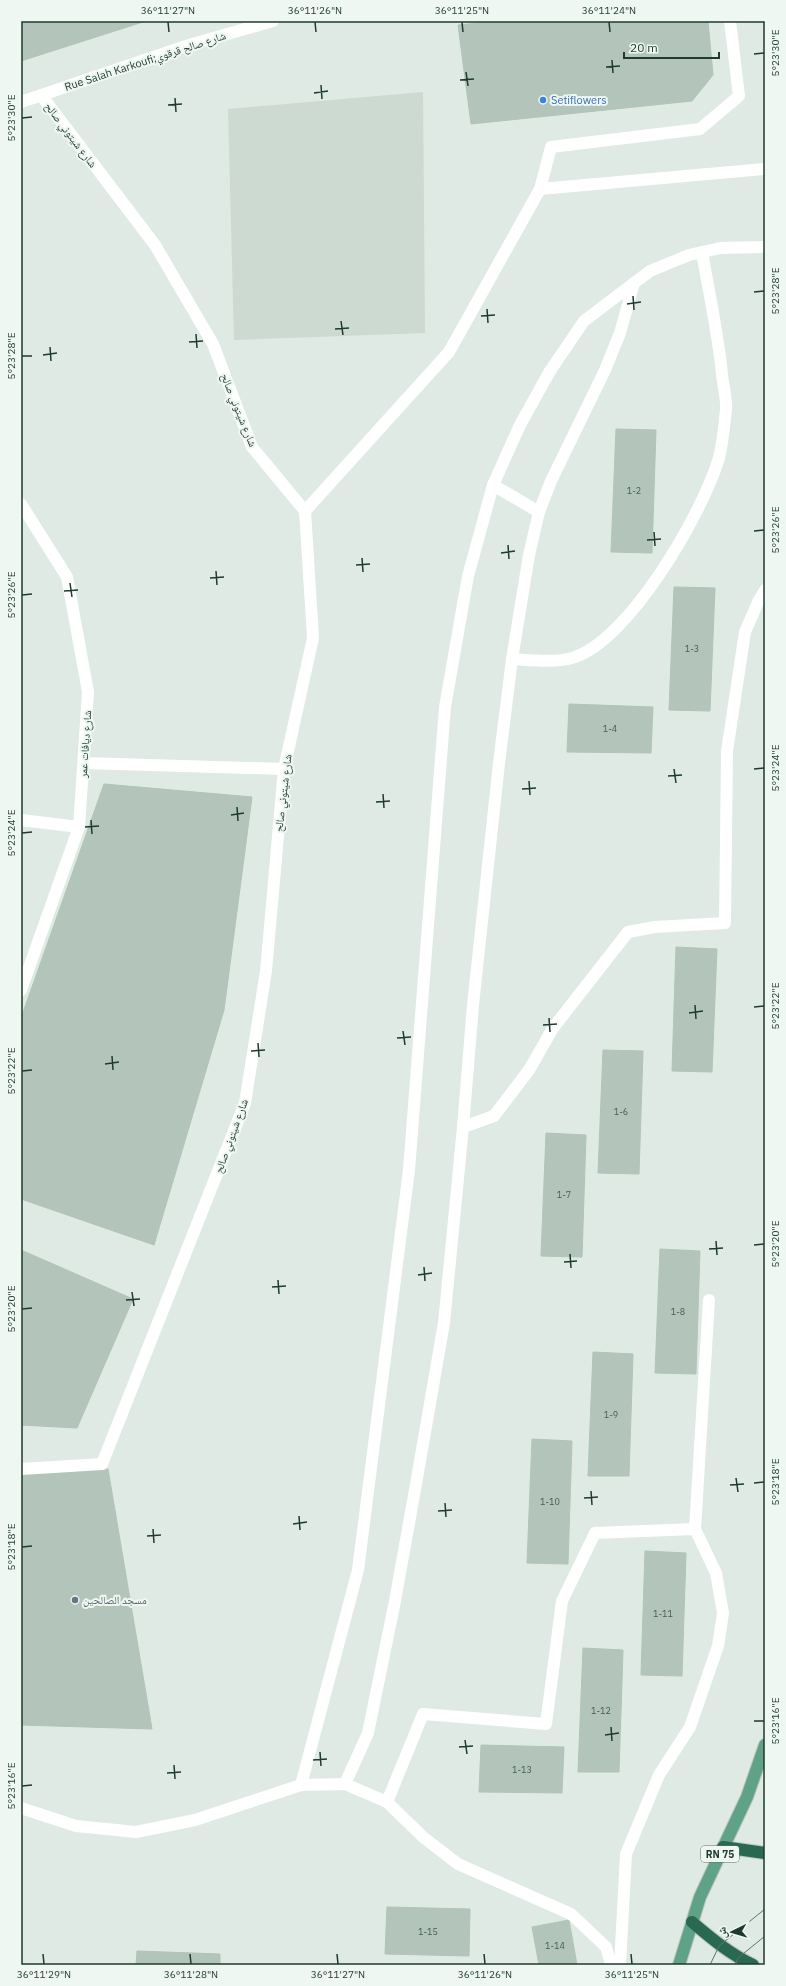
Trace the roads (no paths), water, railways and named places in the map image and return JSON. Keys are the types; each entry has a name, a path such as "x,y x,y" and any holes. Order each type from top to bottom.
{"highway":[{"path":"723,1847 765,1852"},
{"path":"692,1922 719,1946 738,1958 753,1965"}],"main road":[{"name":"RN 75","path":"679,1965 700,1897 747,1797 765,1745"}],"street":[{"name":"Rue Salah Karkoufi;شارع صالح قرقوي","path":"21,102 189,45 273,21"},
{"path":"305,511 449,352 540,189 551,147 700,129 739,96 730,21"},
{"name":"شارع شيتوني صالح","path":"21,1469 102,1464 246,1103 266,971 284,769 313,638 305,511 252,447 213,344 155,245 41,95"},
{"path":"540,189 765,169"},
{"path":"301,1785 358,1570 409,1170 445,707 468,576 494,485 520,425 550,371 584,321 650,271 689,255 720,248 765,247"},
{"path":"512,659 542,660 572,658 597,646 625,619 657,578 701,503 719,458 726,408 720,358 702,252"},
{"path":"345,1784 368,1733 395,1602 444,1323 474,997 512,659 529,555 539,512 557,468 605,370 617,340 634,283"},
{"path":"494,485 539,512"},
{"name":"شارع ديافات عمر","path":"21,504 67,577 88,692 79,826 21,990"},
{"path":"463,1127 494,1116 529,1070 553,1028 628,932 655,927 725,923 727,751 745,632 765,590"},
{"path":"84,764 284,769"},
{"path":"21,820 79,826"},
{"path":"620,1965 626,1854 659,1775 690,1727 718,1646 723,1613 716,1573 695,1529 709,1300"},
{"path":"387,1802 423,1714 546,1724 562,1601 595,1533 695,1529"},
{"path":"21,1808 76,1826 136,1832 195,1820 301,1785 345,1784 387,1802 423,1837 458,1864 571,1914 606,1947 611,1965"}],"tram line":[{"path":"710,1965 719,1946 765,1909"},
{"path":"735,1965 738,1958 765,1936"}],"place":[{"name":"Setiflowers","path":"543,100"},
{"name":"مسجد الصالحين","path":"75,1600"}]}
